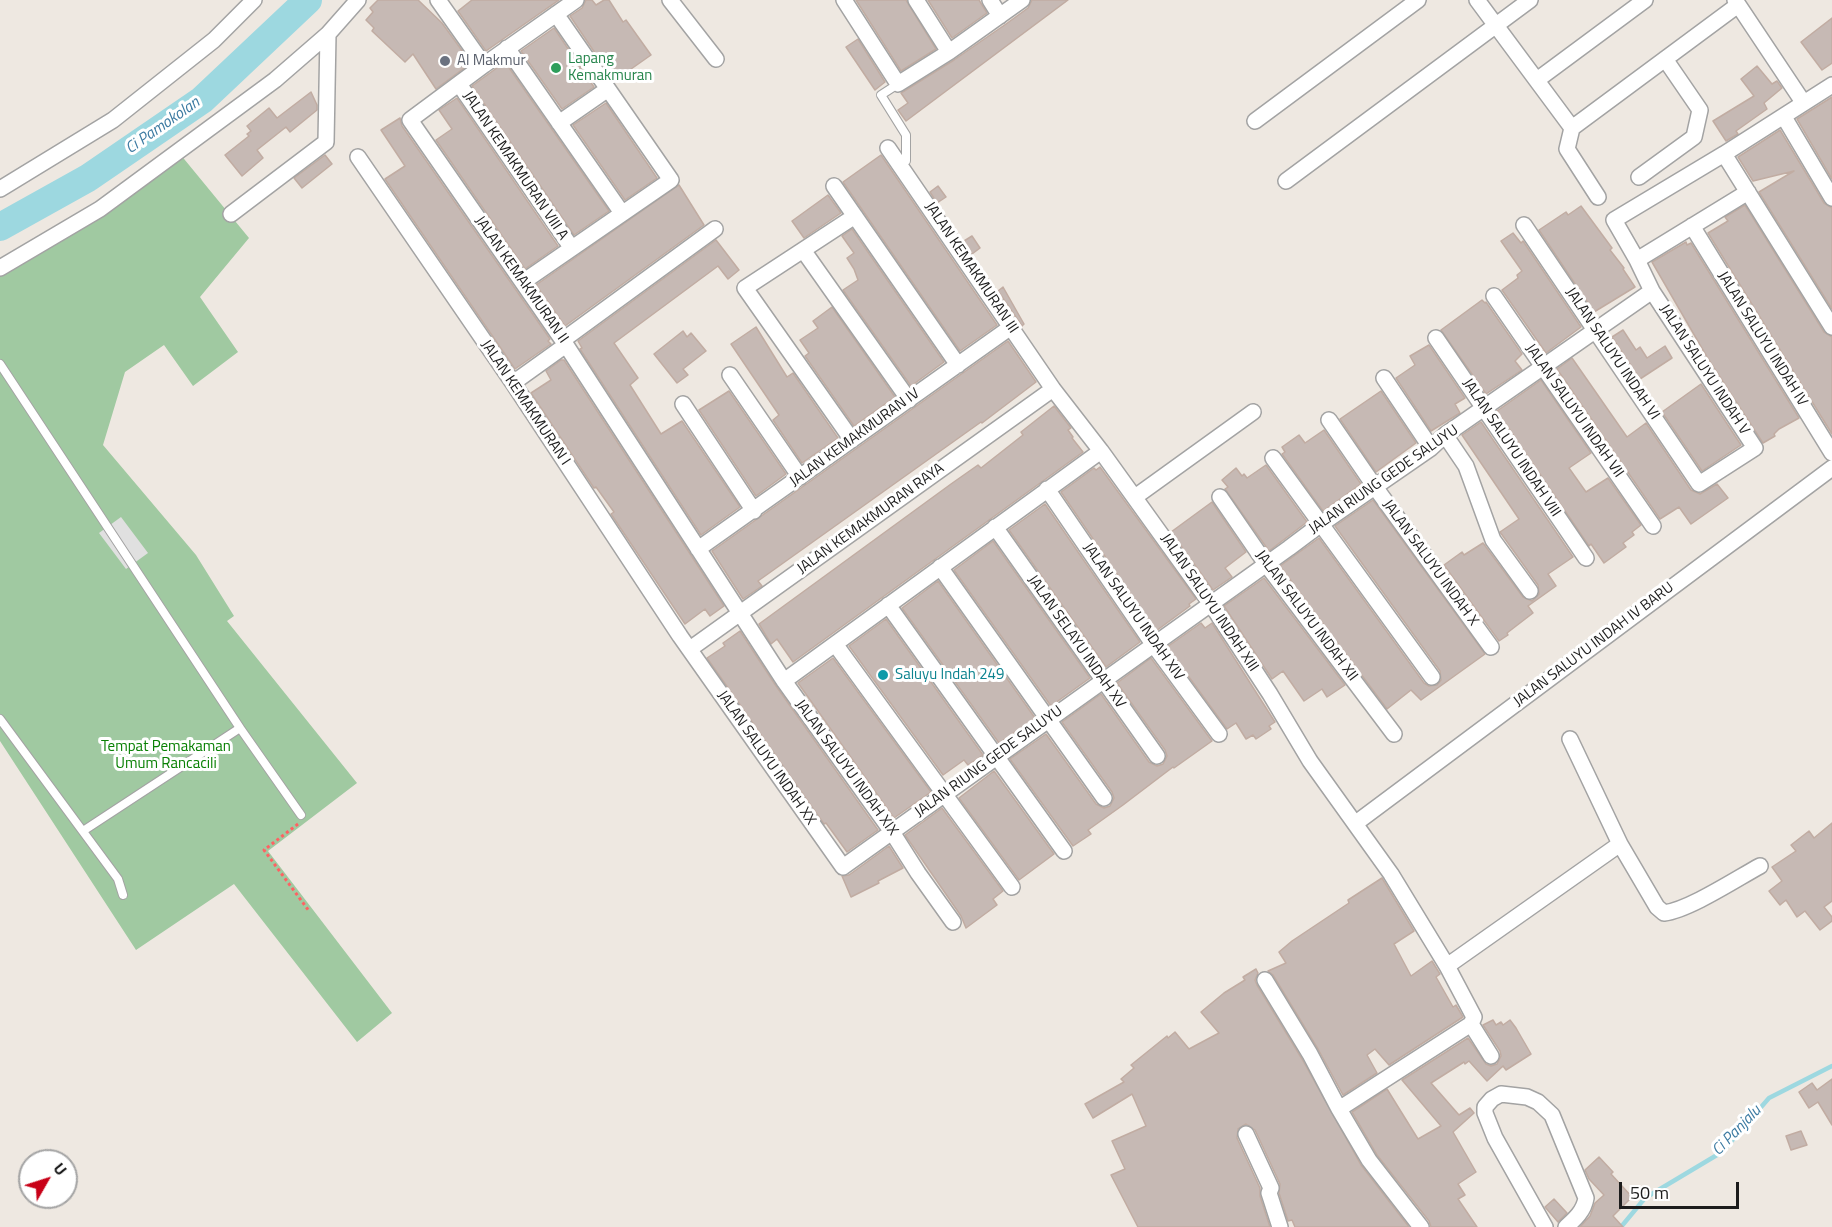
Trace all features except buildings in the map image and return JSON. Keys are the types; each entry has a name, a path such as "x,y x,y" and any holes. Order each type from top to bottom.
{"street":[{"path":"0,189 113,120 214,40 254,0"},
{"path":"0,268 100,209 275,80 328,33 358,0"},
{"name":"JALAN KEMAKMURAN II","path":"576,0 411,120 564,343 740,613"},
{"path":"670,0 716,58"},
{"path":"844,0 898,84 950,52 1022,0"},
{"path":"916,0 950,52"},
{"path":"990,0 1000,16"},
{"path":"1255,122 1418,0"},
{"path":"1477,0 1572,128"},
{"path":"1286,182 1530,0"},
{"path":"1537,80 1645,0"},
{"path":"1598,197 1567,149 1572,128 1737,2 1803,102"},
{"path":"447,3 484,65"},
{"path":"523,282 671,180 556,14"},
{"path":"231,214 326,142 328,33"},
{"path":"507,48 622,213"},
{"path":"1639,177 1694,137 1700,110 1665,59"},
{"name":"JALAN KEMAKMURAN VIII A","path":"459,84 571,247"},
{"path":"1652,291 1638,260 1614,220 1784,117 1803,102 1832,85"},
{"path":"559,123 608,89"},
{"path":"1784,117 1832,198"},
{"name":"JALAN KEMAKMURAN III","path":"888,148 1053,388"},
{"path":"1724,154 1832,327"},
{"name":"JALAN KEMAKMURAN I","path":"358,157 513,383 690,650"},
{"path":"834,186 957,365"},
{"path":"1638,260 1748,192"},
{"path":"852,440 745,288 855,216"},
{"name":"JALAN SALUYU INDAH VI","path":"1524,225 1699,484"},
{"name":"JALAN SALUYU INDAH IV","path":"1692,226 1832,453"},
{"path":"513,383 715,229"},
{"path":"803,250 909,400"},
{"name":"JALAN RIUNG GEDE SALUYU","path":"843,867 1321,524 1431,448 1445,435 1652,291"},
{"name":"JALAN SALUYU INDAH V","path":"1652,291 1755,448 1699,484"},
{"name":"JALAN SALUYU INDAH VII","path":"1494,297 1653,526"},
{"name":"JALAN KEMAKMURAN IV","path":"698,549 1011,327"},
{"name":"JALAN SALUYU INDAH VIII","path":"1436,338 1586,558"},
{"path":"730,375 800,477"},
{"path":"1384,378 1431,448"},
{"name":"JALAN SALUYU INDAH XIII","path":"1053,388 1135,497 1211,604 1270,694 1310,761 1391,874 1448,966 1474,1017 1471,1024"},
{"name":"JALAN KEMAKMURAN RAYA","path":"690,650 1053,388"},
{"path":"683,404 754,511"},
{"path":"1135,497 1254,412"},
{"name":"JALAN SALUYU INDAH X","path":"1329,420 1491,647"},
{"path":"1445,435 1466,466 1493,540 1530,591"},
{"path":"784,681 1101,451"},
{"path":"1273,458 1432,677"},
{"name":"JALAN SALUYU INDAH IV BARU","path":"1356,823 1832,468"},
{"name":"JALAN SALUYU INDAH XIV","path":"1047,489 1153,644 1219,734"},
{"name":"JALAN SALUYU INDAH XII","path":"1220,497 1266,564 1394,734"},
{"name":"JALAN SELAYU INDAH XV","path":"995,527 1157,756"},
{"path":"940,567 1104,798"},
{"path":"888,605 1064,851"},
{"name":"JALAN SALUYU INDAH XIX","path":"740,613 784,681 953,922"},
{"path":"835,644 1012,887"},
{"name":"JALAN SALUYU INDAH XX","path":"690,650 843,867"},
{"path":"1570,739 1620,844 1657,907 1669,913 1760,866"},
{"path":"1448,966 1620,844"},
{"path":"1265,980 1310,1054 1369,1160 1421,1227"},
{"path":"1340,1109 1471,1024 1491,1056"},
{"path":"1545,1227 1496,1138 1485,1113 1485,1107 1501,1094 1538,1102 1552,1115 1586,1198 1579,1215 1566,1227"},
{"path":"1246,1134 1271,1188 1269,1193 1280,1227"}],"lane":[{"path":"898,84 881,95 906,135 906,161 900,165"},
{"path":"0,364 240,728 301,814"},
{"path":"0,719 118,879 123,895"},
{"path":"82,831 240,728"}],"path":[{"path":"301,814 300,823 264,850 309,911"}],"green space":[{"name":"Tempat Pemakaman Umum Rancacili","path":"180,154 249,238 200,297 238,352 193,386 164,345 125,372 103,445 196,555 234,616 227,621 357,783 268,851 392,1013 357,1042 234,884 136,950 0,741 0,271"}],"shaded area":[{"path":"121,517 148,553 126,569 99,533"}],"waterway":[{"name":"Ci Pamokolan","path":"0,227 88,178 202,100 308,0"},
{"name":"Ci Panjalu","path":"1621,1227 1645,1198 1722,1152 1769,1098 1832,1066"}],"place":[{"name":"Al Makmur","path":"445,61"},
{"name":"Lapang Kemakmuran","path":"556,68"},
{"name":"Saluyu Indah 249","path":"883,675"}]}
